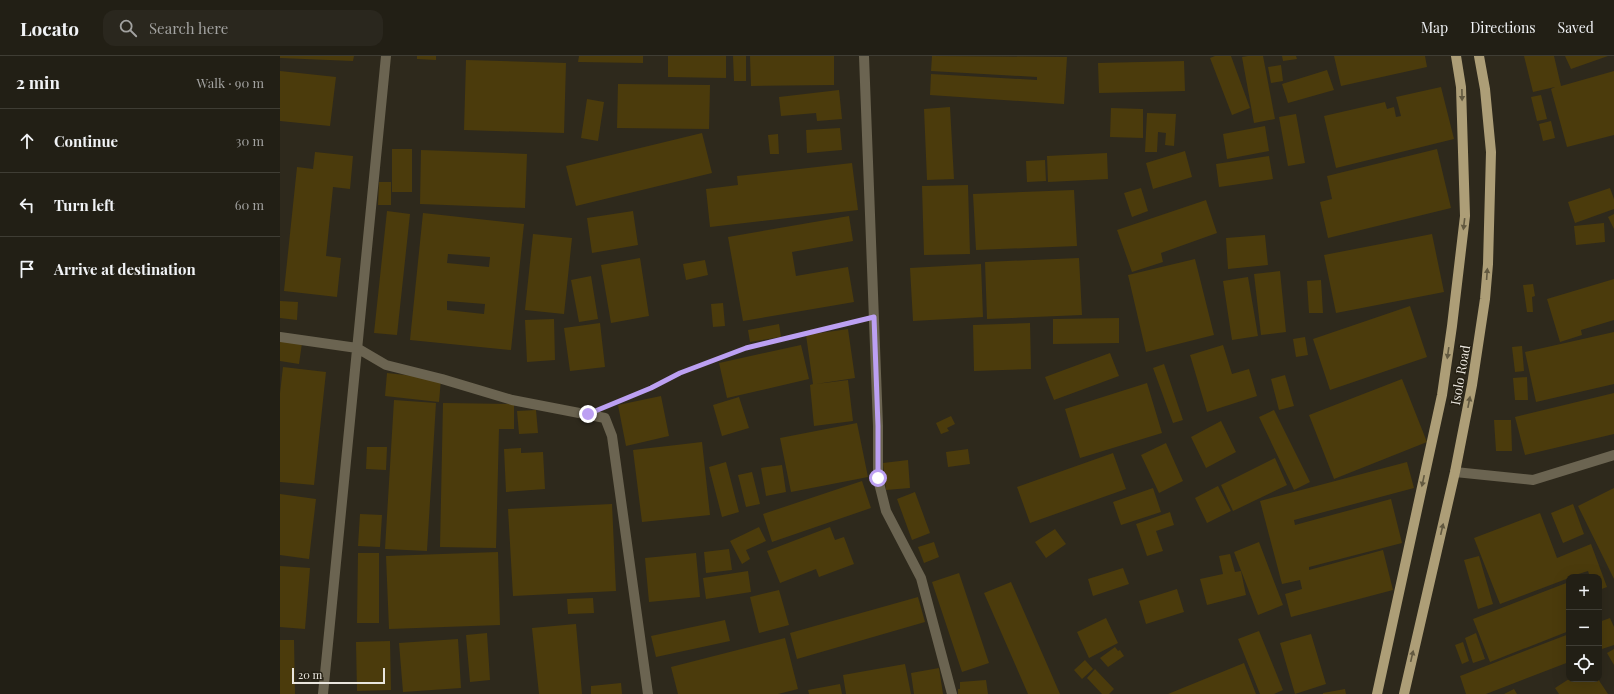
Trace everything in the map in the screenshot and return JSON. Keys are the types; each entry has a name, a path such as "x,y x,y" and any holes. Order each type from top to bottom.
{"main road":[{"name":"Isolo Road","path":"1377,694 1442,395 1452,326 1465,216 1461,87 1456,56"},
{"name":"Isolo Road","path":"1404,694 1455,472 1482,328 1488,264 1491,152 1485,89 1479,56"}],"street":[{"path":"323,694 386,56"},
{"path":"864,56 878,426 878,478 886,511 921,578 952,694"},
{"path":"280,337 357,348 386,365 442,379 512,400 605,418 612,436 648,694"},
{"path":"1455,472 1533,480 1614,455"}],"path":[{"path":"588,414 651,388 680,373 746,348 874,317"}],"building":[{"path":"280,56 354,56 353,61 280,58"},
{"path":"417,56 436,56 436,60 417,59"},
{"path":"579,56 643,56 643,63 578,62"},
{"path":"668,56 726,56 726,78 668,77"},
{"path":"733,56 746,56 746,81 734,81"},
{"path":"750,56 834,56 834,85 751,86"},
{"path":"932,56 1067,57 1064,104 930,95 931,74 1037,80 1037,77 931,71"},
{"path":"1215,56 1231,56 1250,108 1232,115 1210,58"},
{"path":"1263,56 1275,119 1254,123 1242,57"},
{"path":"1282,56 1296,56 1297,59 1283,61"},
{"path":"1334,56 1425,56 1427,67 1341,86"},
{"path":"1524,56 1554,56 1561,86 1614,71 1614,135 1567,147 1551,89 1555,87 1533,92"},
{"path":"1565,56 1608,56 1571,69"},
{"path":"466,60 566,63 564,133 464,130"},
{"path":"1184,61 1185,91 1099,93 1098,63"},
{"path":"1281,65 1283,81 1271,83 1268,67"},
{"path":"1327,70 1334,90 1288,103 1282,84"},
{"path":"280,71 336,77 330,126 280,121"},
{"path":"618,84 710,85 709,129 617,128"},
{"path":"1441,87 1454,139 1336,168 1324,116 1385,102 1387,109 1394,107 1396,117 1401,116 1396,97"},
{"path":"839,90 842,119 817,121 816,113 781,116 779,97"},
{"path":"1541,95 1547,119 1537,121 1531,97"},
{"path":"587,99 604,102 598,141 581,138"},
{"path":"950,107 954,179 927,180 924,109"},
{"path":"1111,108 1143,109 1143,138 1110,137"},
{"path":"1147,113 1176,114 1174,146 1165,145 1166,133 1158,132 1157,152 1145,152"},
{"path":"1296,114 1305,163 1288,166 1279,117"},
{"path":"1551,121 1555,138 1543,141 1539,124"},
{"path":"1265,126 1269,151 1227,159 1223,134"},
{"path":"840,128 842,150 807,153 806,130"},
{"path":"702,133 712,173 576,206 566,166"},
{"path":"778,134 779,154 770,154 768,135"},
{"path":"392,149 412,149 412,192 392,192"},
{"path":"1437,149 1451,208 1328,238 1320,202 1332,199 1327,176"},
{"path":"421,150 527,154 525,208 420,204"},
{"path":"1185,151 1192,177 1153,189 1146,163"},
{"path":"315,152 353,156 350,189 333,187 326,256 341,258 337,297 284,291 297,167 313,169"},
{"path":"1107,153 1108,179 1048,182 1047,156"},
{"path":"1269,156 1273,179 1219,187 1216,164"},
{"path":"1045,160 1046,181 1027,182 1026,161"},
{"path":"852,163 858,210 710,227 706,189 738,185 737,176"},
{"path":"379,182 391,182 391,205 378,205"},
{"path":"968,185 970,254 924,255 922,186"},
{"path":"1141,188 1148,211 1132,217 1124,193"},
{"path":"1610,188 1614,199 1614,209 1575,223 1568,202"},
{"path":"1074,190 1077,246 976,250 973,194"},
{"path":"1206,200 1217,233 1161,253 1163,262 1132,272 1117,230"},
{"path":"387,211 410,214 397,335 374,333"},
{"path":"633,211 638,245 592,253 587,218"},
{"path":"423,213 524,224 511,350 410,340","holes":["448,254 490,257 489,267 447,263","447,301 485,304 484,314 447,310"]},
{"path":"1614,214 1614,229 1608,217"},
{"path":"849,216 853,241 792,252 796,276 848,267 854,302 743,321 728,237"},
{"path":"1604,223 1605,242 1576,245 1574,226"},
{"path":"533,234 572,238 564,314 525,310"},
{"path":"1432,234 1444,292 1336,313 1324,255"},
{"path":"1265,235 1268,265 1228,269 1226,238"},
{"path":"640,258 649,316 611,323 601,265"},
{"path":"1079,258 1082,315 987,319 985,262"},
{"path":"1195,259 1214,335 1146,352 1128,275"},
{"path":"705,260 708,275 686,280 683,264"},
{"path":"981,264 983,317 913,321 910,268"},
{"path":"1280,271 1286,332 1261,335 1254,274"},
{"path":"591,276 598,319 579,322 571,280"},
{"path":"1248,277 1258,336 1232,340 1223,281"},
{"path":"1614,279 1614,320 1581,330 1582,335 1560,342 1547,299"},
{"path":"1321,280 1323,313 1309,313 1307,281"},
{"path":"1533,284 1535,296 1532,297 1533,312 1527,312 1523,285"},
{"path":"280,301 298,302 297,320 280,318"},
{"path":"723,303 725,326 713,327 711,304"},
{"path":"1410,306 1427,357 1330,390 1313,339"},
{"path":"1119,318 1119,343 1053,344 1053,319"},
{"path":"554,319 555,360 527,362 525,320"},
{"path":"600,323 605,367 570,371 564,328"},
{"path":"1030,323 1031,369 974,371 973,325"},
{"path":"779,324 781,337 750,342 748,330"},
{"path":"848,329 855,378 816,384 848,380 853,421 814,426 810,385 813,384 806,335"},
{"path":"1614,332 1614,384 1536,402 1525,352"},
{"path":"1305,337 1308,355 1296,357 1293,339"},
{"path":"280,340 302,343 299,364 280,361"},
{"path":"801,345 809,379 727,398 719,363"},
{"path":"1223,345 1232,374 1249,369 1257,396 1207,412 1190,355"},
{"path":"1522,346 1524,371 1515,372 1512,347"},
{"path":"1110,353 1119,376 1054,400 1045,377"},
{"path":"1164,364 1183,420 1173,423 1153,368"},
{"path":"283,367 326,372 314,485 280,482 280,393"},
{"path":"387,373 441,379 439,402 385,396"},
{"path":"1285,375 1294,406 1279,410 1271,379"},
{"path":"1527,377 1528,400 1515,400 1513,378"},
{"path":"1402,379 1427,442 1334,479 1309,415"},
{"path":"1147,383 1162,433 1080,458 1065,409"},
{"path":"1614,393 1614,434 1525,455 1515,417"},
{"path":"661,396 669,436 626,446 618,405"},
{"path":"739,397 749,428 722,436 713,405"},
{"path":"394,400 436,403 427,551 385,549"},
{"path":"443,403 514,404 514,429 499,429 496,548 440,547"},
{"path":"536,410 538,433 519,434 517,411"},
{"path":"1274,410 1310,482 1294,490 1259,417"},
{"path":"951,416 955,424 947,428 949,431 941,434 936,423"},
{"path":"1494,420 1511,420 1512,451 1496,451"},
{"path":"1221,421 1236,452 1206,468 1191,437"},
{"path":"857,423 868,477 791,492 780,438"},
{"path":"702,442 710,515 642,522 633,450"},
{"path":"1166,443 1183,481 1159,493 1141,455"},
{"path":"367,447 387,447 386,470 366,469"},
{"path":"521,448 521,453 543,452 545,489 506,492 504,449"},
{"path":"968,449 970,464 948,467 946,452"},
{"path":"1113,453 1126,489 1030,523 1017,487"},
{"path":"1275,458 1287,485 1233,511 1221,485"},
{"path":"908,460 910,488 886,490 883,463"},
{"path":"726,462 739,512 722,517 709,467"},
{"path":"1407,462 1414,488 1294,520 1295,525 1391,499 1402,543 1309,567 1309,570 1383,550 1393,590 1291,617 1285,594 1302,589 1300,580 1282,584 1260,501"},
{"path":"782,465 786,492 766,496 761,468"},
{"path":"752,472 760,504 746,507 738,475"},
{"path":"862,481 871,508 772,542 763,514"},
{"path":"1218,486 1231,511 1207,523 1195,498"},
{"path":"1153,488 1161,512 1121,525 1113,502"},
{"path":"1614,488 1614,579 1578,506"},
{"path":"915,492 930,533 912,540 897,499"},
{"path":"280,494 316,499 309,559 280,555"},
{"path":"612,504 616,591 513,596 508,509"},
{"path":"1573,504 1584,534 1563,543 1551,513"},
{"path":"1170,512 1174,525 1156,531 1163,551 1147,556 1136,524"},
{"path":"1540,513 1557,558 1591,544 1607,587 1602,589 1602,574 1589,574 1588,571 1578,574 1566,574 1566,579 1500,604 1474,538"},
{"path":"360,514 382,515 380,547 358,546"},
{"path":"759,527 766,541 746,550 750,559 742,564 730,541"},
{"path":"830,527 835,540 844,537 854,564 819,577 816,569 780,583 767,551"},
{"path":"1055,529 1066,544 1046,558 1035,542"},
{"path":"934,542 939,557 924,563 918,547"},
{"path":"1259,542 1283,605 1258,615 1234,552"},
{"path":"729,549 732,570 706,573 704,552"},
{"path":"498,552 500,625 389,629 386,556"},
{"path":"358,553 379,553 379,623 357,623"},
{"path":"696,553 700,597 649,602 645,558"},
{"path":"1230,554 1235,572 1241,571 1246,595 1207,605 1200,579 1223,574 1219,556"},
{"path":"1479,556 1493,604 1478,609 1464,560"},
{"path":"280,566 310,568 305,629 280,627"},
{"path":"1123,568 1129,584 1093,596 1088,579"},
{"path":"748,571 751,592 706,599 703,578"},
{"path":"959,573 989,663 962,672 932,582"},
{"path":"1011,582 1060,694 1028,694 984,593"},
{"path":"1566,583 1566,632 1490,662 1473,619"},
{"path":"1177,589 1184,612 1146,624 1139,601"},
{"path":"779,590 789,625 759,633 750,597"},
{"path":"918,597 925,622 797,659 790,633"},
{"path":"593,598 594,613 568,614 567,599"},
{"path":"1106,618 1118,643 1089,658 1077,632"},
{"path":"1610,618 1614,627 1614,645 1602,649 1602,646 1602,621"},
{"path":"725,620 730,641 656,657 651,636"},
{"path":"576,624 582,694 539,694 532,628"},
{"path":"1259,631 1283,690 1274,694 1260,694 1238,639"},
{"path":"487,633 490,680 470,682 466,635"},
{"path":"1476,633 1485,659 1473,663 1465,638"},
{"path":"1311,634 1326,684 1295,694 1280,643"},
{"path":"1566,635 1566,663 1486,694 1466,694 1460,676"},
{"path":"785,638 798,689 778,694 678,694 671,667"},
{"path":"458,639 461,688 403,692 399,643"},
{"path":"280,640 294,640 295,694 280,694"},
{"path":"390,641 391,690 357,691 356,642"},
{"path":"1463,642 1469,661 1462,664 1455,645"},
{"path":"1115,647 1118,651 1120,650 1124,656 1108,667 1100,658"},
{"path":"1614,649 1614,665 1607,653"},
{"path":"1085,660 1093,669 1082,679 1074,670"},
{"path":"1244,663 1256,694 1168,694"},
{"path":"905,664 911,694 846,694 843,675"},
{"path":"939,668 943,694 914,694 911,673"},
{"path":"1095,669 1114,689 1109,694 1102,694 1087,678"},
{"path":"986,680 988,694 958,694 960,682"},
{"path":"1566,681 1600,682 1608,694 1559,694 1555,688"},
{"path":"621,683 622,694 591,694 591,686"},
{"path":"840,684 842,694 809,694 808,690"},
{"path":"1345,689 1346,694 1323,694 1323,693"},
{"path":"1514,689 1517,694 1504,694"}],"route":[{"path":"588,414 651,388 680,373 746,348 874,317 878,426 878,478"}]}
